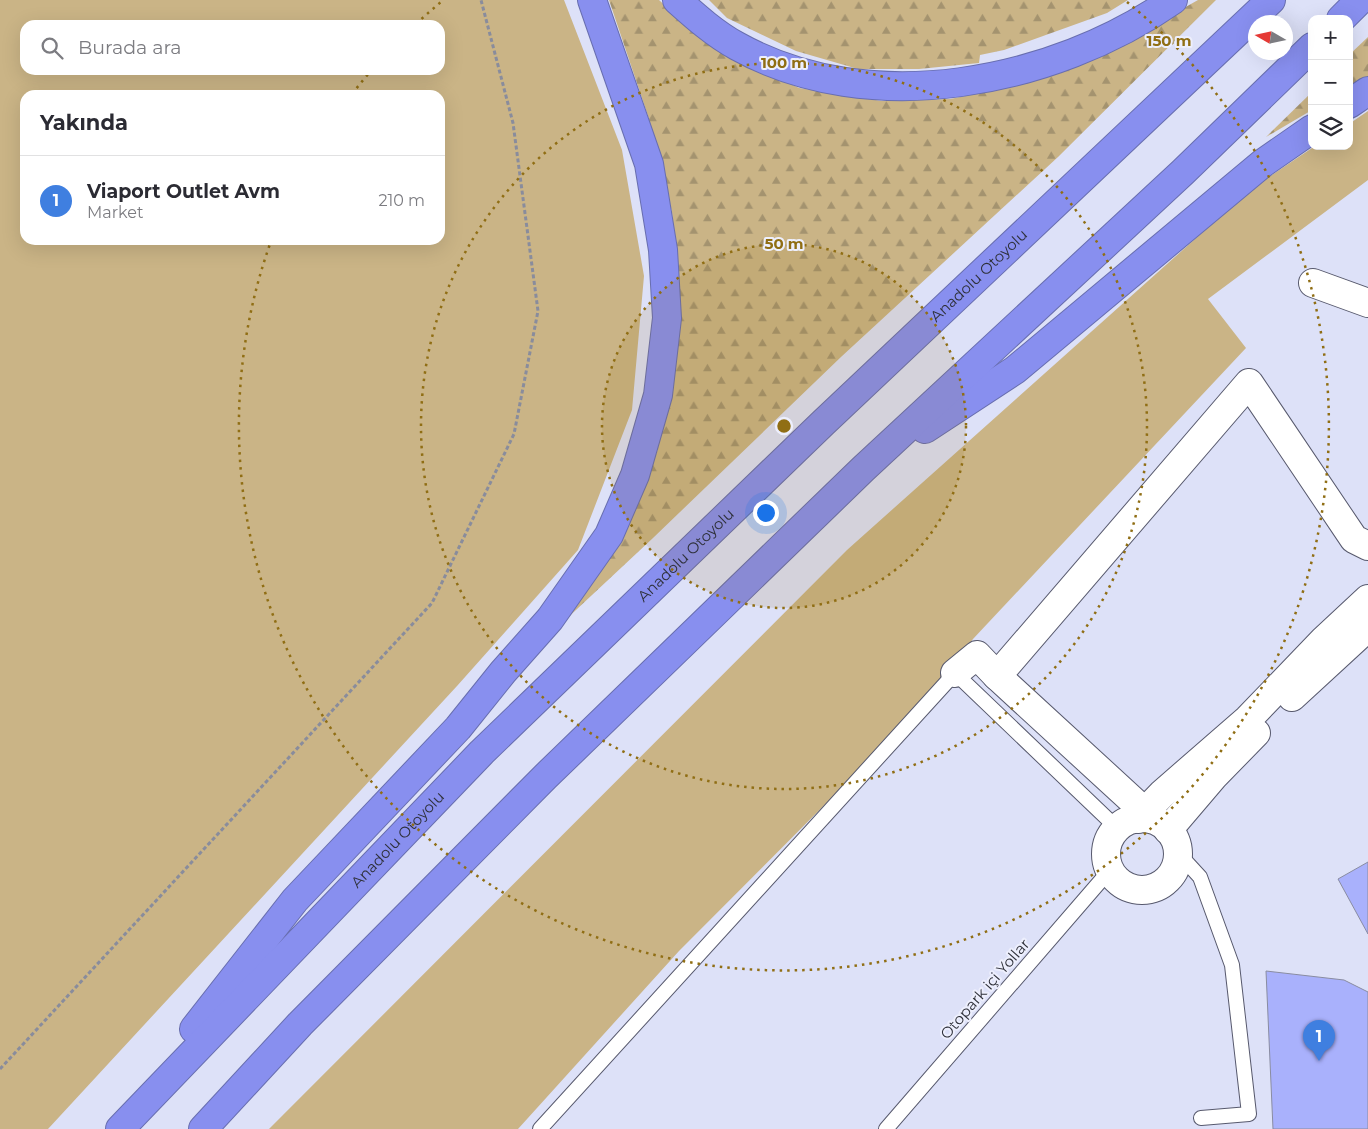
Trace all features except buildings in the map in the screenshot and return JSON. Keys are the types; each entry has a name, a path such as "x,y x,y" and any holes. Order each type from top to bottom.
{"highway":[{"path":"116,1129 295,900 409,782 458,728 550,619 609,535 635,475 658,395 667,318 664,250 648,164 592,0"},
{"path":"677,0 699,20 736,46 774,64 816,77 856,85 902,86 949,84 1010,74 1061,57 1115,35 1173,0"},
{"name":"Anadolu Otoyolu","path":"120,1129 482,752 823,423 1271,0"},
{"path":"1345,15 1360,0"},
{"path":"203,1129 300,1024 538,784 863,469 1183,172 1308,51"},
{"path":"1353,101 1368,91"},
{"path":"863,469 1015,370 1263,163 1308,132"}],"street":[{"path":"1313,283 1368,303"},
{"path":"997,676 1249,384 1354,539 1368,546"},
{"path":"955,673 977,655 1133,819 1154,821 1173,841 1176,865 1162,885 1150,889 1138,890 1126,886 1116,879 1106,859 1111,837 1133,819 1248,719 1324,640 1368,599"},
{"path":"1173,841 1214,776 1281,708 1368,627"}],"lane":[{"path":"540,1129 955,673 1133,819"},
{"path":"1173,841 1200,877 1232,965 1249,1114 1201,1118"},
{"name":"Otopark içi Yollar","path":"886,1129 1110,870"}],"path":[{"path":"0,1070 432,603 514,434 538,311 513,123 480,0"}],"green space":[{"path":"0,0 564,0 622,150 644,276 632,410 578,550 457,686 48,1129 0,1129"},
{"path":"609,0 659,0 685,24 732,55 799,88 882,101 950,99 1020,85 1106,52 1198,0 1216,0 1058,157 841,357 561,624 629,521 657,452 673,376 679,292 672,212 648,116"},
{"path":"709,0 1128,0 1107,13 1004,50 980,55 979,63 919,69 858,69 796,51 727,18"},
{"path":"1368,37 1368,76 1353,85 1353,60 1353,51"},
{"path":"1308,96 1308,112 1266,137"},
{"path":"1368,111 1368,180 1208,299 1246,348 973,639 921,708 679,951 518,1129 269,1129 847,550 1251,189 1309,150 1353,150 1353,121"}],"place":[{"name":"Viaport Outlet Avm","path":"1319,1061"}]}
